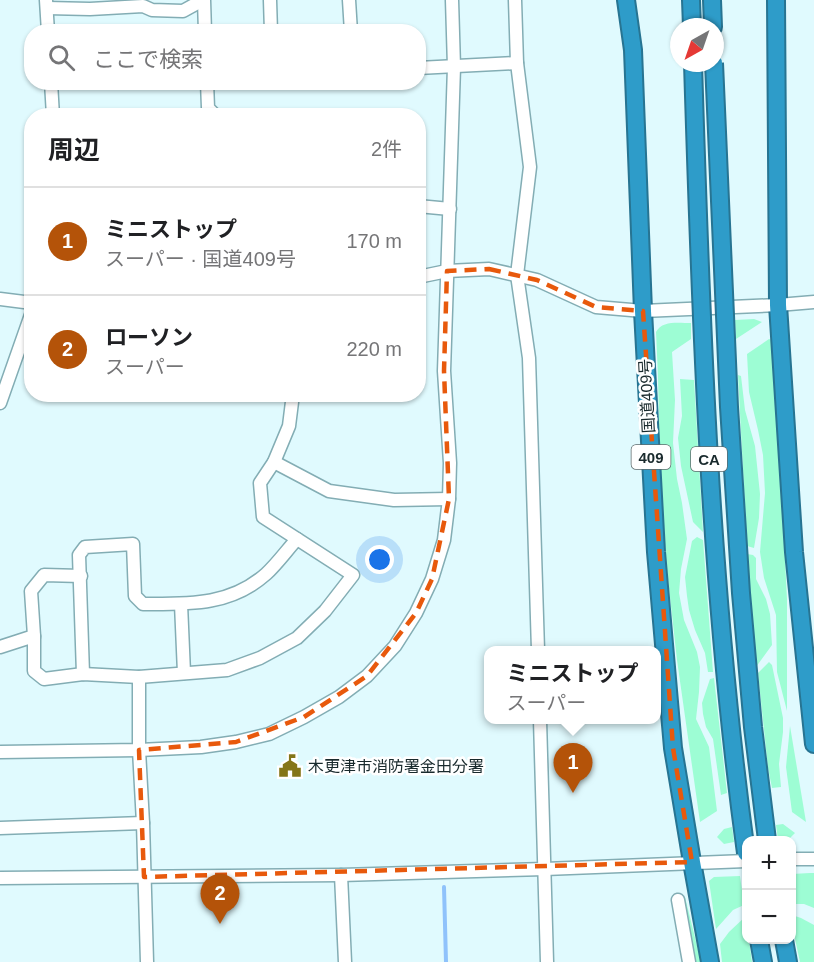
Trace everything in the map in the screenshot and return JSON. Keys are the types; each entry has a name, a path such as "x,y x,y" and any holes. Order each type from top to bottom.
{"highway":[{"name":"国道409号","path":"626,0 633,50 642,311 656,552 673,748 710,962"},
{"path":"633,50 635,0"},
{"path":"691,0 692,18"},
{"path":"712,0 713,18"},
{"path":"775,3 778,305 794,552 814,744"},
{"name":"CA","path":"693,72 705,409 717,593 730,729 745,836"},
{"name":"CA","path":"714,72 729,407 741,593 753,727 767,836"}],"street":[{"path":"48,24 47,4 90,9 143,6 152,10 183,11 204,0 205,24"},
{"path":"270,0 271,24"},
{"path":"350,0 351,24"},
{"path":"0,752 201,747 269,734 339,698 367,676 395,646 416,613 432,579 444,540 449,499 450,463 444,370 454,67 452,0"},
{"path":"514,0 517,63 530,167 517,275 529,358 538,646"},
{"path":"426,68 517,63"},
{"path":"51,90 53,108"},
{"path":"207,90 208,108"},
{"path":"426,206 450,208"},
{"path":"426,275 447,271 489,269 537,280 596,307 642,311 814,302"},
{"path":"0,299 24,302"},
{"path":"0,403 24,335"},
{"path":"81,576 44,575 31,591 34,671 44,679 83,675 139,677 227,670 260,658 297,638 325,611 353,575 262,517 260,483 274,462 289,426 292,402"},
{"path":"274,462 329,490 394,500 449,499"},
{"path":"83,675 79,555 85,547 133,544 135,596 143,604 181,604 218,600 243,590 266,574 297,539"},
{"path":"181,604 184,673"},
{"path":"0,647 34,636"},
{"path":"139,677 139,750 147,962"},
{"path":"540,724 547,962"},
{"path":"0,828 143,823"},
{"path":"796,860 814,859"},
{"path":"0,878 341,875 742,861"},
{"path":"341,875 345,962"},
{"path":"678,900 689,962"}],"highlighted area":[{"path":"489,269 537,280 596,307 643,311 673,748 692,862 144,877 139,750 236,742 304,717 367,676 416,613 432,579 449,499 444,371 447,271"}],"green space":[{"path":"754,319 762,322 736,339 735,320"},
{"path":"691,323 691,339 672,352 675,400 673,443 687,539 679,593 684,620 697,652 700,667 696,719 709,747 717,811 700,822 677,660 666,561 660,465 656,332 667,324"},
{"path":"769,339 774,341 787,599 787,711 777,672 776,615 764,578 760,552 765,493 763,455 749,392 747,354"},
{"path":"738,375 741,376 745,410 755,446 760,494 754,548 747,546"},
{"path":"680,379 694,380 703,532 693,522 681,466 678,438 682,416"},
{"path":"697,537 703,540 713,672 708,672 705,653 695,630 687,596 685,577 692,541"},
{"path":"747,554 756,558 756,579 766,599 770,614 772,645 756,667"},
{"path":"769,662 772,665 783,718 779,764 781,787 772,788 758,673"},
{"path":"714,678 727,793 721,795 713,739 706,727 702,703 710,679"},
{"path":"790,726 806,822 792,812 786,767"},
{"path":"783,824 795,833 792,836 777,836 776,825"},
{"path":"732,827 734,842 724,844 717,837 724,829"},
{"path":"814,873 814,908 796,904 796,874"},
{"path":"740,876 742,890 742,906 733,910 716,929 709,881 714,877"},
{"path":"681,897 685,897 701,962 691,962"},
{"path":"796,916 814,925 814,962 800,962 796,944"},
{"path":"742,920 742,944 750,944 752,962 722,962 720,944"}],"waterway":[{"path":"444,887 446,962"}],"place":[{"name":"木更津市消防署金田分署","path":"290,766"},
{"name":"ミニストップ","path":"573,793"},
{"name":"ローソン","path":"220,924"}]}
